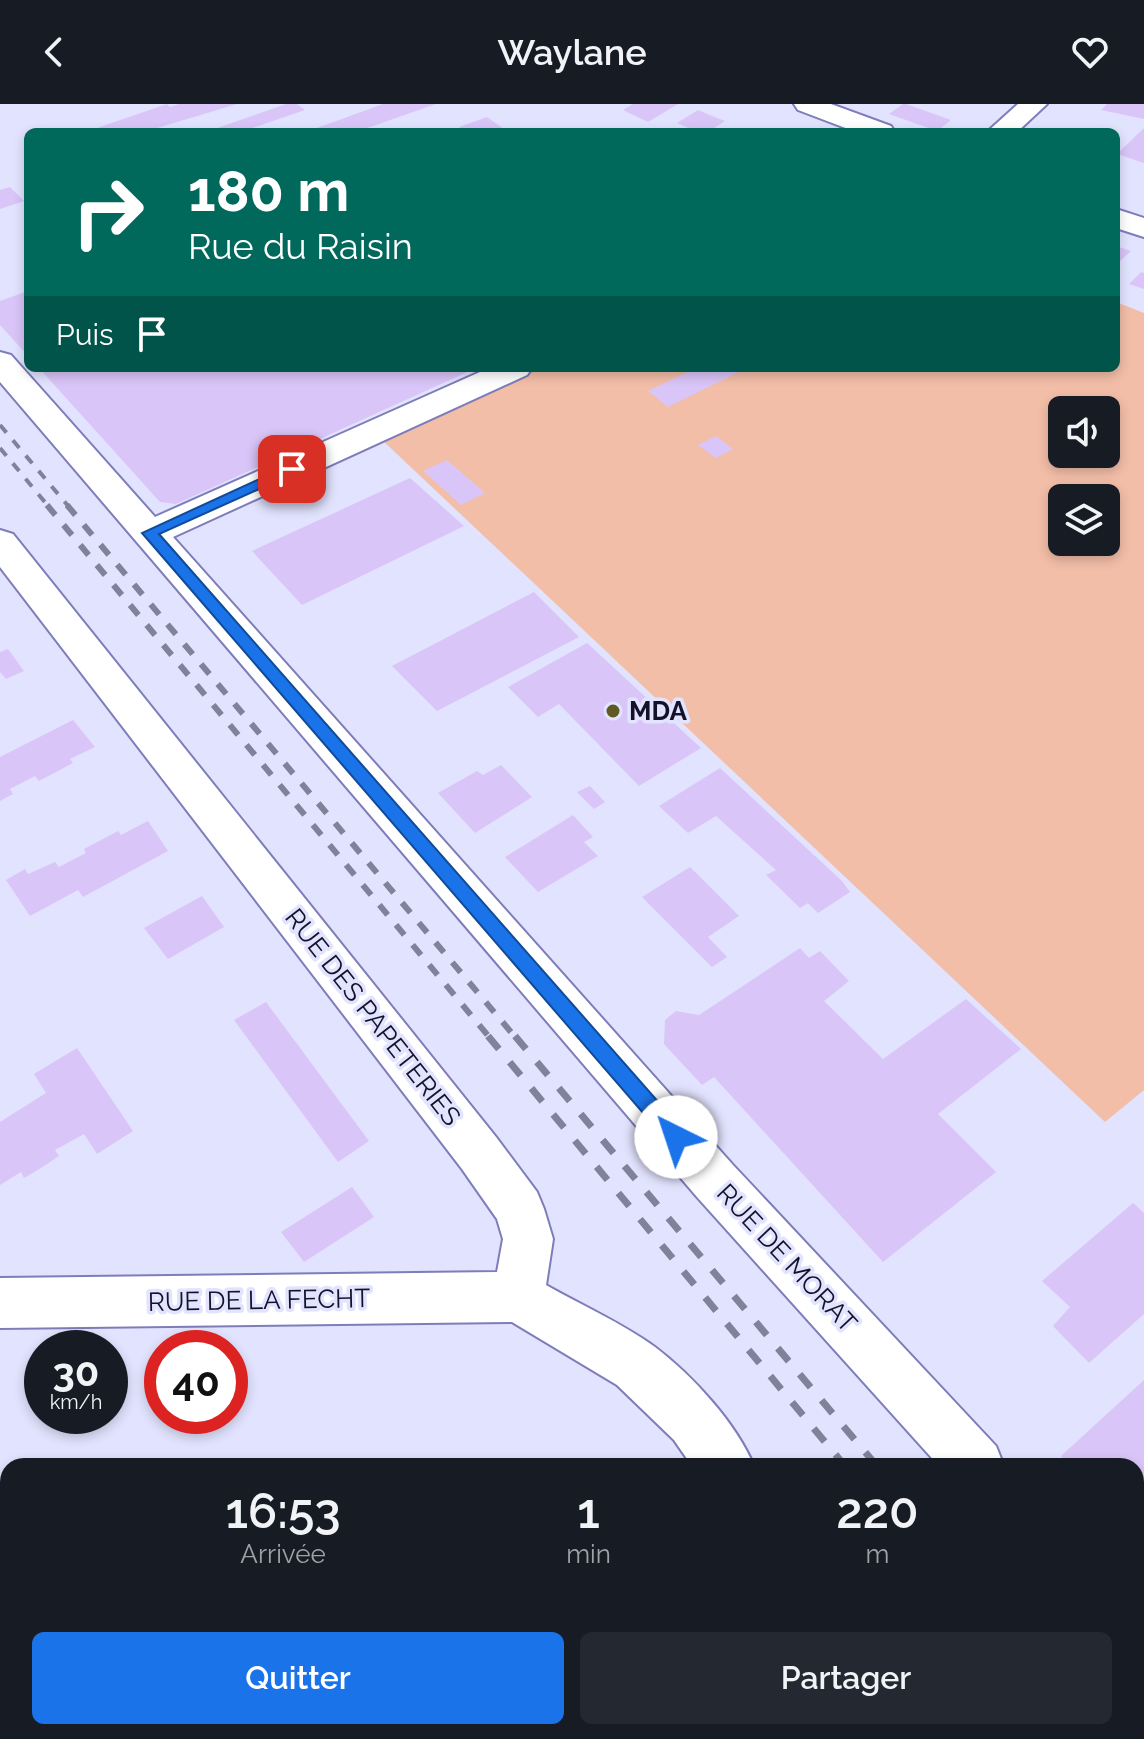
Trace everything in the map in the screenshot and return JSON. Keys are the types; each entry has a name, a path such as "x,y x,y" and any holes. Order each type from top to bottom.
{"street":[{"path":"807,104 870,128"},
{"path":"1006,128 1034,104"},
{"path":"1120,219 1144,228"},
{"name":"RUE DE MORAT","path":"0,362 715,1181 969,1458"},
{"path":"150,533 507,372"},
{"name":"RUE DES PAPETERIES","path":"0,542 460,1128 519,1209 528,1239 518,1297"},
{"path":"518,1297 636,1366 693,1421 720,1458"},
{"name":"RUE DE LA FECHT","path":"0,1303 518,1297"}],"shaded area":[{"path":"1120,304 1144,313 1144,1090 1105,1122 381,439 529,372 1120,372"}],"building":[{"path":"167,104 170,107 179,104 237,104 157,128 97,128"},
{"path":"286,104 297,104 305,110 253,128 217,128"},
{"path":"383,104 436,104 367,128 317,128"},
{"path":"633,104 678,104 648,122 623,110"},
{"path":"906,104 951,120 941,128 929,128 889,114"},
{"path":"1107,104 1144,104 1144,119 1101,110"},
{"path":"698,110 725,121 714,128 689,128 677,123"},
{"path":"487,117 502,128 460,128"},
{"path":"1144,128 1144,163 1120,155 1120,151"},
{"path":"10,187 24,201 0,209 0,190"},
{"path":"1120,247 1131,251 1120,261"},
{"path":"1141,272 1144,273 1144,289 1129,284"},
{"path":"24,292 24,352 0,325 0,301"},
{"path":"43,372 468,372 176,504 160,502"},
{"path":"688,372 739,372 668,407 648,391"},
{"path":"716,436 733,449 716,458 698,445"},
{"path":"447,460 485,493 461,505 423,471"},
{"path":"410,478 464,526 302,605 252,551"},
{"path":"534,592 579,637 437,711 392,666"},
{"name":"MDA","path":"587,643 701,748 639,786 559,704 538,717 508,687"},
{"path":"8,649 24,671 6,679 0,672 0,652"},
{"path":"73,720 95,747 70,759 73,763 39,781 35,776 10,789 13,794 0,801 0,757"},
{"path":"501,765 532,797 475,833 438,793 477,771 483,775"},
{"path":"720,768 842,881 850,892 818,913 808,903 800,908 766,875 776,870 716,816 688,833 659,806"},
{"path":"590,786 605,802 594,809 577,792"},
{"path":"573,815 593,837 584,842 598,856 538,892 505,857"},
{"path":"148,821 168,851 83,897 78,890 30,916 6,880 25,869 28,874 55,862 59,867 118,831 121,835"},
{"path":"690,867 739,916 708,937 727,957 712,967 642,897"},
{"path":"202,896 224,927 168,959 144,928"},
{"path":"800,948 809,958 820,951 849,981 824,1001 883,1059 966,999 1021,1049 938,1114 996,1172 883,1262 714,1077 702,1085 664,1044 665,1020 676,1011 699,1015"},
{"path":"266,1002 369,1141 338,1162 234,1020"},
{"path":"77,1048 133,1131 97,1154 84,1134 55,1150 59,1156 41,1168 24,1178 21,1172 0,1185 0,1122 46,1093 34,1074"},
{"path":"352,1187 374,1217 304,1262 281,1232"},
{"path":"1133,1203 1144,1213 1144,1314 1089,1363 1053,1326 1070,1307 1042,1281"},
{"path":"1144,1380 1144,1458 1061,1456"}],"railway":[{"path":"0,425 69,507"},
{"path":"0,448 49,507"},
{"path":"47,505 490,1038"},
{"path":"67,505 516,1038"},
{"path":"488,1036 838,1458"},
{"path":"515,1036 870,1458"}],"place":[{"name":"MDA","path":"613,711"}],"route":[{"path":"292,469 150,533 676,1137"}]}
